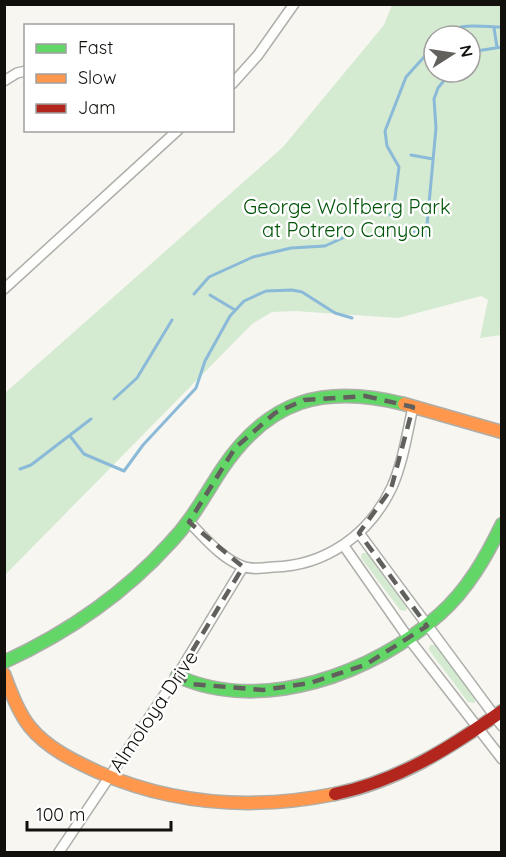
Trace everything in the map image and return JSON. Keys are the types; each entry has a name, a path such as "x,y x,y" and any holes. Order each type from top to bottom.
{"street":[{"path":"234,82 258,55 294,4"},
{"path":"4,68 21,72"},
{"path":"4,81 21,72"},
{"path":"4,289 176,132"},
{"path":"4,662 35,649 80,623 114,598 189,522 235,448 254,428 275,413 304,400 334,395 365,396 501,432"},
{"path":"189,522 221,554 243,567 295,565 344,546 377,512 391,489 399,469 413,407"},
{"path":"177,676 202,687 263,690 310,683 365,665 427,626 466,586 486,557 501,524"},
{"path":"4,674 30,726 69,759 108,778 138,789 217,802 269,803 301,800 351,790 409,770 437,756 499,718 427,626 359,533"},
{"path":"344,546 409,639 501,759"},
{"name":"Almoloya Drive","path":"59,852 177,676 243,567"}],"highlighted area":[{"path":"365,396 413,407 391,489 359,533 427,626 365,665 310,683 263,690 191,684 177,676 243,567 189,522 235,448 275,413 304,400"}],"green space":[{"name":"George Wolfberg Park at Potrero Canyon","path":"392,5 501,5 501,335 480,338 488,300 481,296 398,318 295,311 272,312 252,324 5,575 5,393 283,147 384,25"},
{"path":"362,553 367,553 407,606 406,611 400,610 361,558"},
{"path":"430,645 435,645 475,697 475,703 468,702 429,650"}],"waterway":[{"path":"482,26 502,27"},
{"path":"494,28 497,47"},
{"path":"482,50 502,47"},
{"path":"390,215 393,214 399,167 387,146 385,131 406,77 422,59"},
{"path":"426,236 436,128 434,99 441,84"},
{"path":"411,155 433,159"},
{"path":"406,231 426,234"},
{"path":"194,294 209,277 253,257 291,248 325,246 347,236"},
{"path":"70,436 84,454 124,471 143,445 196,388 205,361 230,316 244,301 266,291 302,292 335,313 352,318"},
{"path":"210,295 235,310"},
{"path":"114,399 137,378 172,320"},
{"path":"20,469 31,465 91,419"}],"traffic: fast":[{"path":"4,662 50,638 93,611 152,562 185,525 240,445 259,426 279,412 324,397 375,398 404,404"},
{"path":"177,676 210,687 245,691 280,689 316,682 350,670 383,654 440,614 475,572 502,524"}],"traffic: slow":[{"path":"404,404 502,432"},
{"path":"4,674 22,715 37,735 61,753 98,772 127,783 185,798 245,803 275,802 335,794"}],"traffic: jam":[{"path":"335,794 380,781 423,762 502,711"}]}
